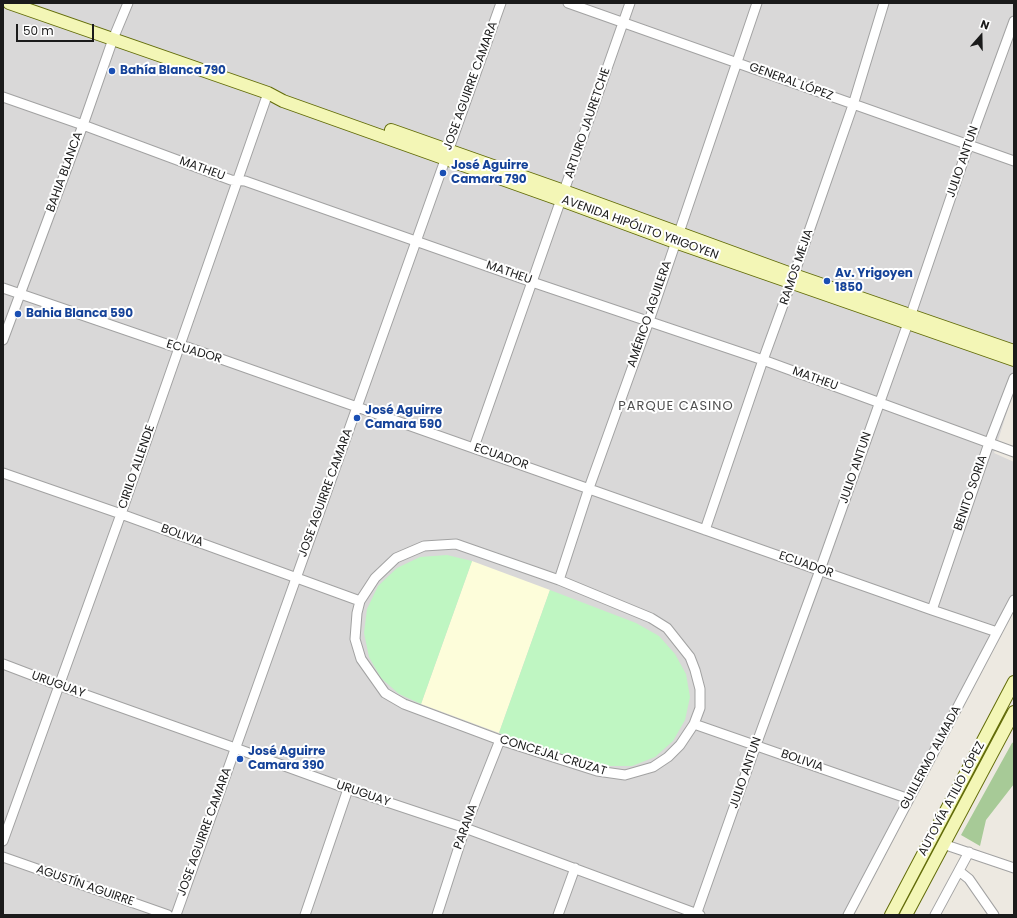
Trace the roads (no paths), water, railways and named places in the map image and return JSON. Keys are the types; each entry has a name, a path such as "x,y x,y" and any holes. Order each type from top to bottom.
{"main road":[{"name":"AVENIDA HIPÓLITO YRIGOYEN","path":"9,3 268,93 283,101 447,154 793,279 909,319 1014,351"},
{"name":"AVENIDA HIPÓLITO YRIGOYEN","path":"909,319 1014,360"},
{"name":"AUTOVÍA ATILIO LÓPEZ","path":"891,915 1014,682"},
{"name":"AUTOVÍA ATILIO LÓPEZ","path":"906,915 1014,712"}],"street":[{"name":"BAHIA BLANCA","path":"3,340 83,125 112,39 128,3"},
{"name":"JOSE AGUIRRE CAMARA","path":"176,915 501,3"},
{"name":"GENERAL LÓPEZ","path":"568,3 1014,161"},
{"name":"ARTURO JAURETCHE","path":"474,448 630,3"},
{"name":"AMÉRICO AGUILERA","path":"559,580 589,488 649,321 757,3"},
{"name":"RAMOS MEJIA","path":"705,530 853,105 884,3"},
{"name":"JULIO ANTUN","path":"698,915 756,745 820,570 969,144 1014,21"},
{"name":"CIRILO ALLENDE","path":"3,841 268,93"},
{"name":"MATHEU","path":"3,97 231,180 245,181 532,282 763,360 1014,452"},
{"name":"ECUADOR","path":"3,288 172,346 187,347 997,632"},
{"name":"BENITO SORIA","path":"932,610 989,443 1014,378"},
{"name":"BOLIVIA","path":"3,473 360,601"},
{"name":"CONCEJAL CRUZAT","path":"456,544 559,580 651,618 667,628 690,657 700,689 700,708 694,724 680,745 668,757 653,767 625,775 597,771 500,740 404,704 385,693 361,659 356,639 357,613 360,601 375,578 396,558 424,546 456,544"},
{"name":"GUILLERMO ALMADA","path":"848,915 1014,600"},
{"name":"URUGUAY","path":"3,664 58,686 348,789 465,828 698,915"},
{"name":"BOLIVIA","path":"694,724 909,798"},
{"name":"PARANA","path":"437,915 465,828 500,740"},
{"path":"305,915 348,789"},
{"path":"943,844 1014,868"},
{"path":"935,915 969,852"},
{"name":"AGUSTÍN AGUIRRE","path":"3,857 168,915"},
{"path":"558,915 575,868"},
{"path":"959,872 969,879 994,915"}],"place":[{"name":"Bahía Blanca 790","path":"112,71"},
{"name":"José Aguirre Camara 790","path":"443,173"},
{"name":"Av. Yrigoyen 1850","path":"827,281"},
{"name":"Bahia Blanca 590","path":"18,314"},
{"name":"José Aguirre Camara 590","path":"357,418"},
{"name":"José Aguirre Camara 390","path":"240,759"}],"district":[{"name":"PARQUE CASINO","path":"676,407"}]}
